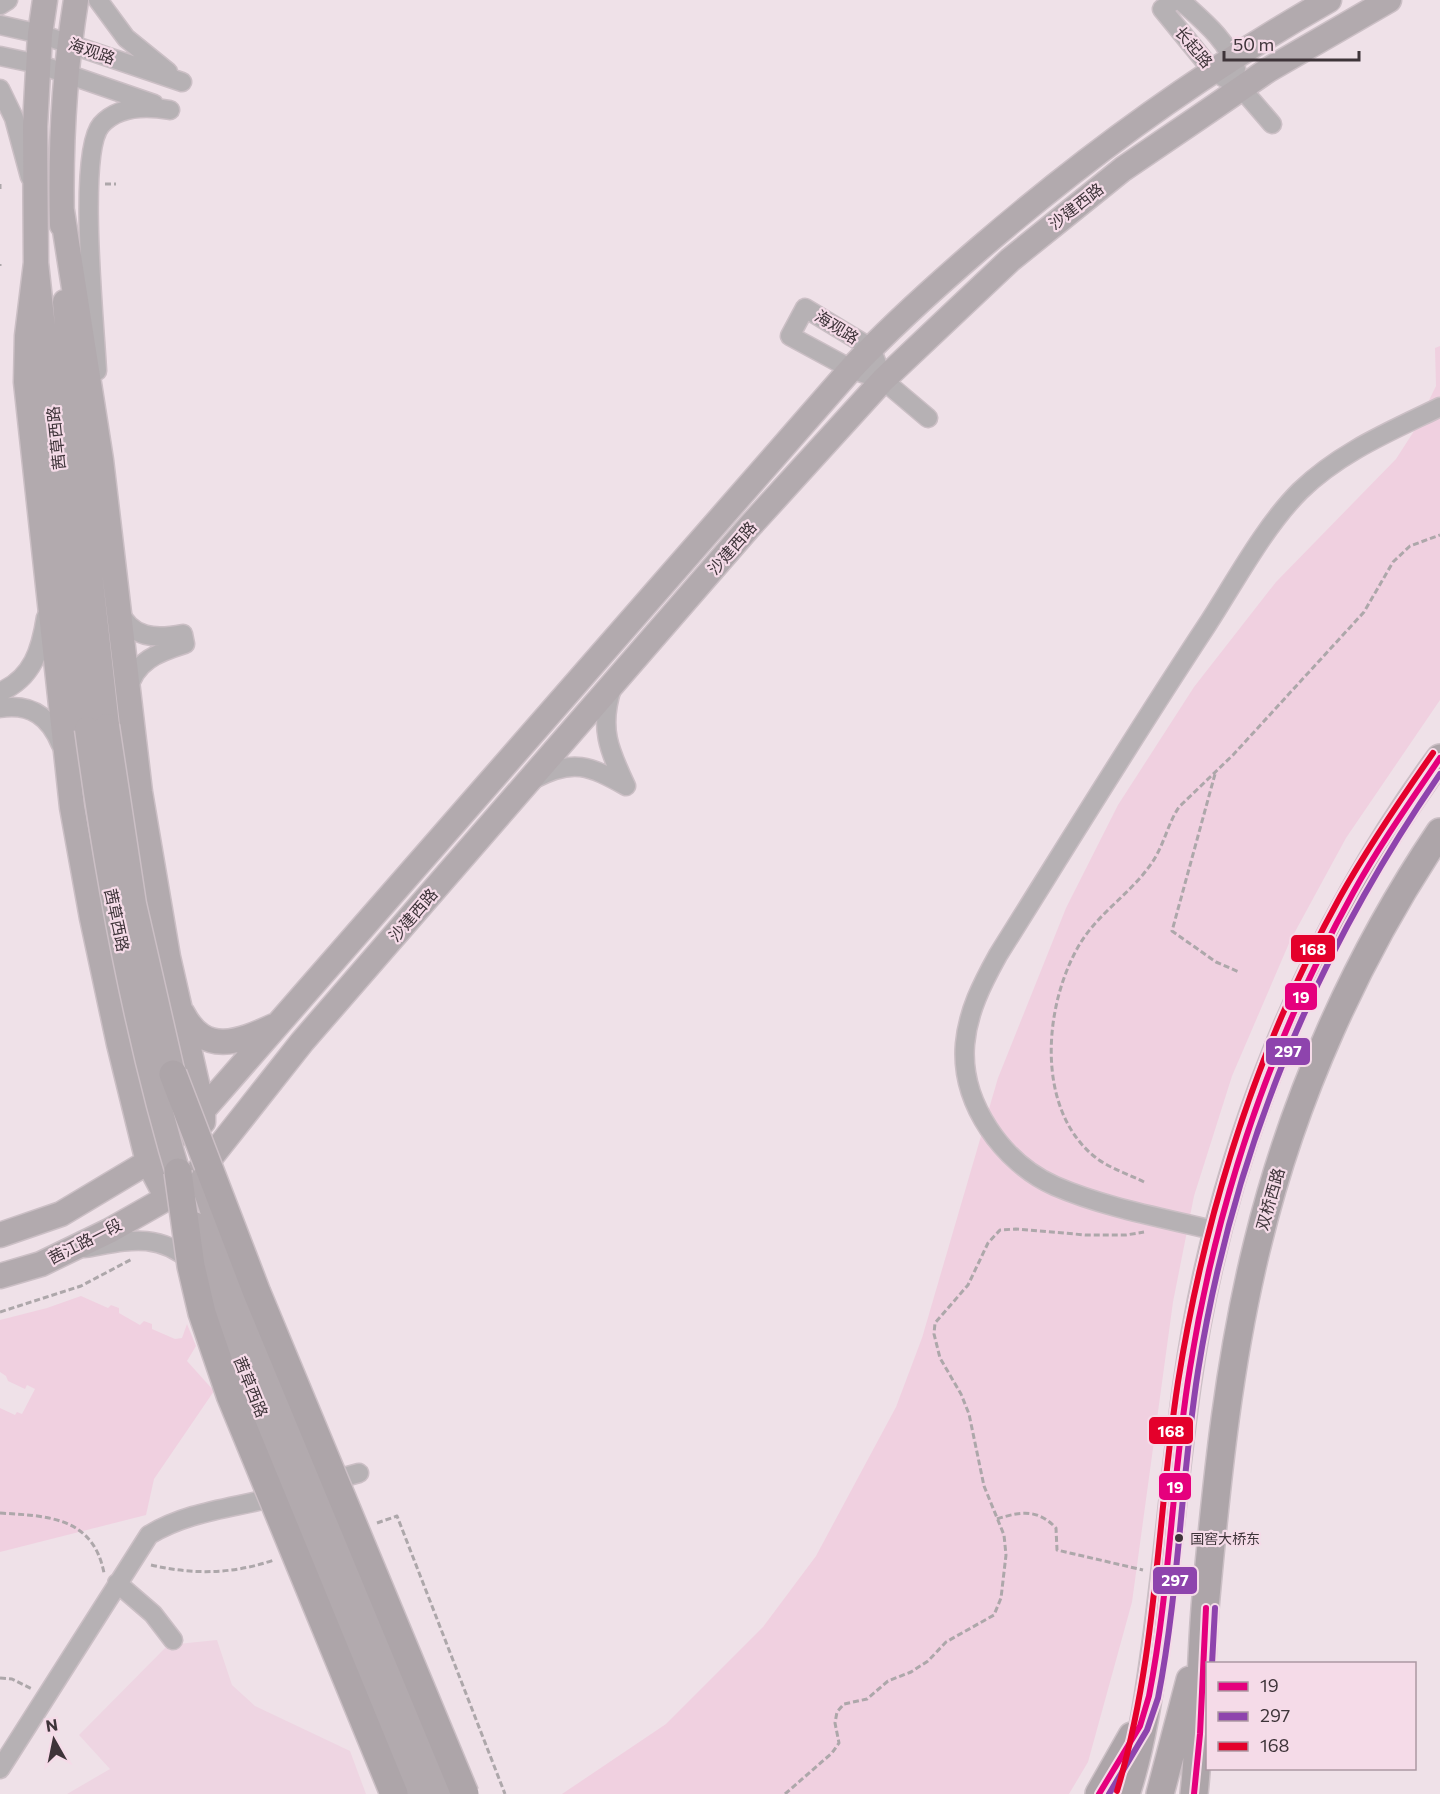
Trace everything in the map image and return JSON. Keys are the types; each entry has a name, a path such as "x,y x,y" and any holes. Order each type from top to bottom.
{"highway":[{"path":"1126,1794 1147,1709 1187,1385 1217,1232 1243,1138 1263,1082 1310,975 1366,868 1440,758"},
{"name":"双桥西路","path":"1206,1600 1228,1391 1263,1219 1305,1093 1350,989 1406,886 1440,832"},
{"path":"173,1074 257,1293 465,1794"},
{"path":"178,1172 191,1266 202,1313 230,1395 394,1794"},
{"path":"1160,1794 1185,1706 1206,1600"},
{"path":"1194,1794 1200,1734 1206,1600"},
{"path":"1099,1794 1147,1709"}],"main road":[{"name":"茜草西路","path":"45,0 38,64 34,193 36,263 97,728 134,904 173,1074 221,1244 269,1380 440,1794"},
{"name":"茜草西路","path":"76,0 66,73 62,211 66,333 97,728 114,909 153,1079 178,1172 224,1317 250,1387 418,1794"},
{"name":"沙建西路","path":"148,1162 203,1110 282,1023 871,348 956,268 1037,200 1212,70 1329,0"},
{"name":"沙建西路","path":"167,1198 204,1166 302,1042 750,526 883,380 1010,260 1124,169 1241,88 1389,0"},
{"path":"62,211 101,460 141,803 168,957 203,1110 204,1166"},
{"path":"36,263 27,336 26,382 65,754 102,972 148,1162 167,1198"},
{"path":"102,972 168,957"},
{"path":"179,1005 189,1026 197,1033 218,1043 242,1039 282,1023"},
{"path":"0,1235 61,1214 148,1162"},
{"name":"茜江路一段","path":"0,1276 76,1249 167,1198"}],"street":[{"path":"0,4 8,0"},
{"path":"98,0 126,38 182,82 170,110 147,106 129,109 114,116 102,124 91,151 91,256 101,460"},
{"name":"长起路","path":"1175,0 1162,9 1212,70 1241,88"},
{"name":"长起路","path":"1180,0 1207,25 1233,56 1241,88"},
{"name":"海观路","path":"0,26 40,34 182,82"},
{"name":"海观路","path":"0,56 38,64 170,110"},
{"path":"1241,88 1272,124"},
{"path":"0,89 14,118 34,193"},
{"name":"海观路","path":"805,308 871,348 883,380 851,369 790,336 805,308"},
{"path":"883,380 928,418"},
{"path":"1217,1232 1054,1185 1027,1170 1006,1152 988,1128 967,1076 965,1046 971,1013 981,985 998,955 1159,697 1274,523 1300,491 1335,462 1372,440 1440,407"},
{"path":"0,692 15,684 33,665 38,654 48,603"},
{"path":"118,606 122,617 135,632 158,638 183,634 185,644 161,652 143,663 129,687 128,699"},
{"path":"527,783 549,771 567,766 584,766 596,769 626,786 605,730 607,704 612,686"},
{"path":"0,708 18,707 42,716 50,723 65,754"},
{"path":"204,1166 230,1247 315,1485"},
{"path":"167,1198 276,1497"},
{"path":"76,1249 150,1240 177,1248 192,1262"},
{"path":"192,1262 230,1247"},
{"path":"0,1769 149,1535 163,1527 226,1506 276,1497 359,1473"},
{"path":"112,1590 153,1614 173,1640"}],"path":[{"path":"1144,1182 1095,1157 1080,1142 1066,1119 1053,1070 1052,1041 1058,997 1064,975 1082,940 1095,923 1135,886 1162,848 1174,815 1364,612 1393,562 1410,546 1440,535"},
{"path":"1216,772 1172,931 1216,962 1239,972"},
{"path":"785,1794 832,1754 838,1743 835,1723 837,1712 844,1704 867,1700 888,1681 911,1672 928,1661 946,1642 994,1615 1001,1598 1006,1555 1004,1535 984,1486 975,1438 961,1394 935,1346 935,1323 968,1285 994,1234 1007,1228 1086,1235 1140,1234 1151,1225 1154,1215"},
{"path":"0,1312 81,1286 134,1258"},
{"path":"997,1519 1018,1512 1033,1513 1047,1519 1056,1528 1057,1550 1165,1575"},
{"path":"0,1513 45,1515 76,1527 86,1537 103,1564 112,1590"},
{"path":"0,1678 25,1685 44,1697"}],"shaded area":[{"path":"1440,346 1440,700 1346,838 1290,941 1232,1076 1194,1196 1173,1302 1132,1602 1088,1762 1069,1794 562,1794 666,1724 763,1627 816,1556 896,1407 922,1338 998,1078 1066,908 1118,805 1194,687 1276,582 1396,459 1414,431 1436,386 1435,348"},
{"path":"81,1296 108,1308 111,1305 119,1308 119,1313 140,1325 144,1321 152,1324 152,1329 175,1339 182,1338 187,1324 196,1346 187,1361 214,1391 154,1479 146,1515 0,1552 0,1408 15,1415 17,1412 22,1414 35,1389 27,1385 25,1389 8,1381 6,1376 0,1372 0,1320 47,1308"},
{"path":"217,1640 232,1685 255,1706 350,1751 366,1794 67,1794 110,1769 79,1735 168,1645"}],"transit line":[{"name":"168","path":"1117,1791 1130,1741 1148,1639 1178,1382 1189,1319 1219,1194 1259,1072 1310,954 1362,860 1433,753"},
{"name":"19","path":"1099,1794 1140,1726 1149,1696 1162,1615 1184,1409 1201,1306 1215,1244 1251,1123 1297,1006 1324,949 1373,858 1440,758"},
{"name":"297","path":"1109,1794 1147,1730 1158,1698 1171,1617 1198,1371 1213,1290 1233,1211 1257,1134 1285,1059 1317,985 1395,843 1440,774"},
{"name":"19","path":"1194,1794 1200,1734 1206,1608"},
{"name":"297","path":"1212,1662 1215,1608"}],"place":[{"name":"国窖大桥东","path":"1179,1538"}]}
